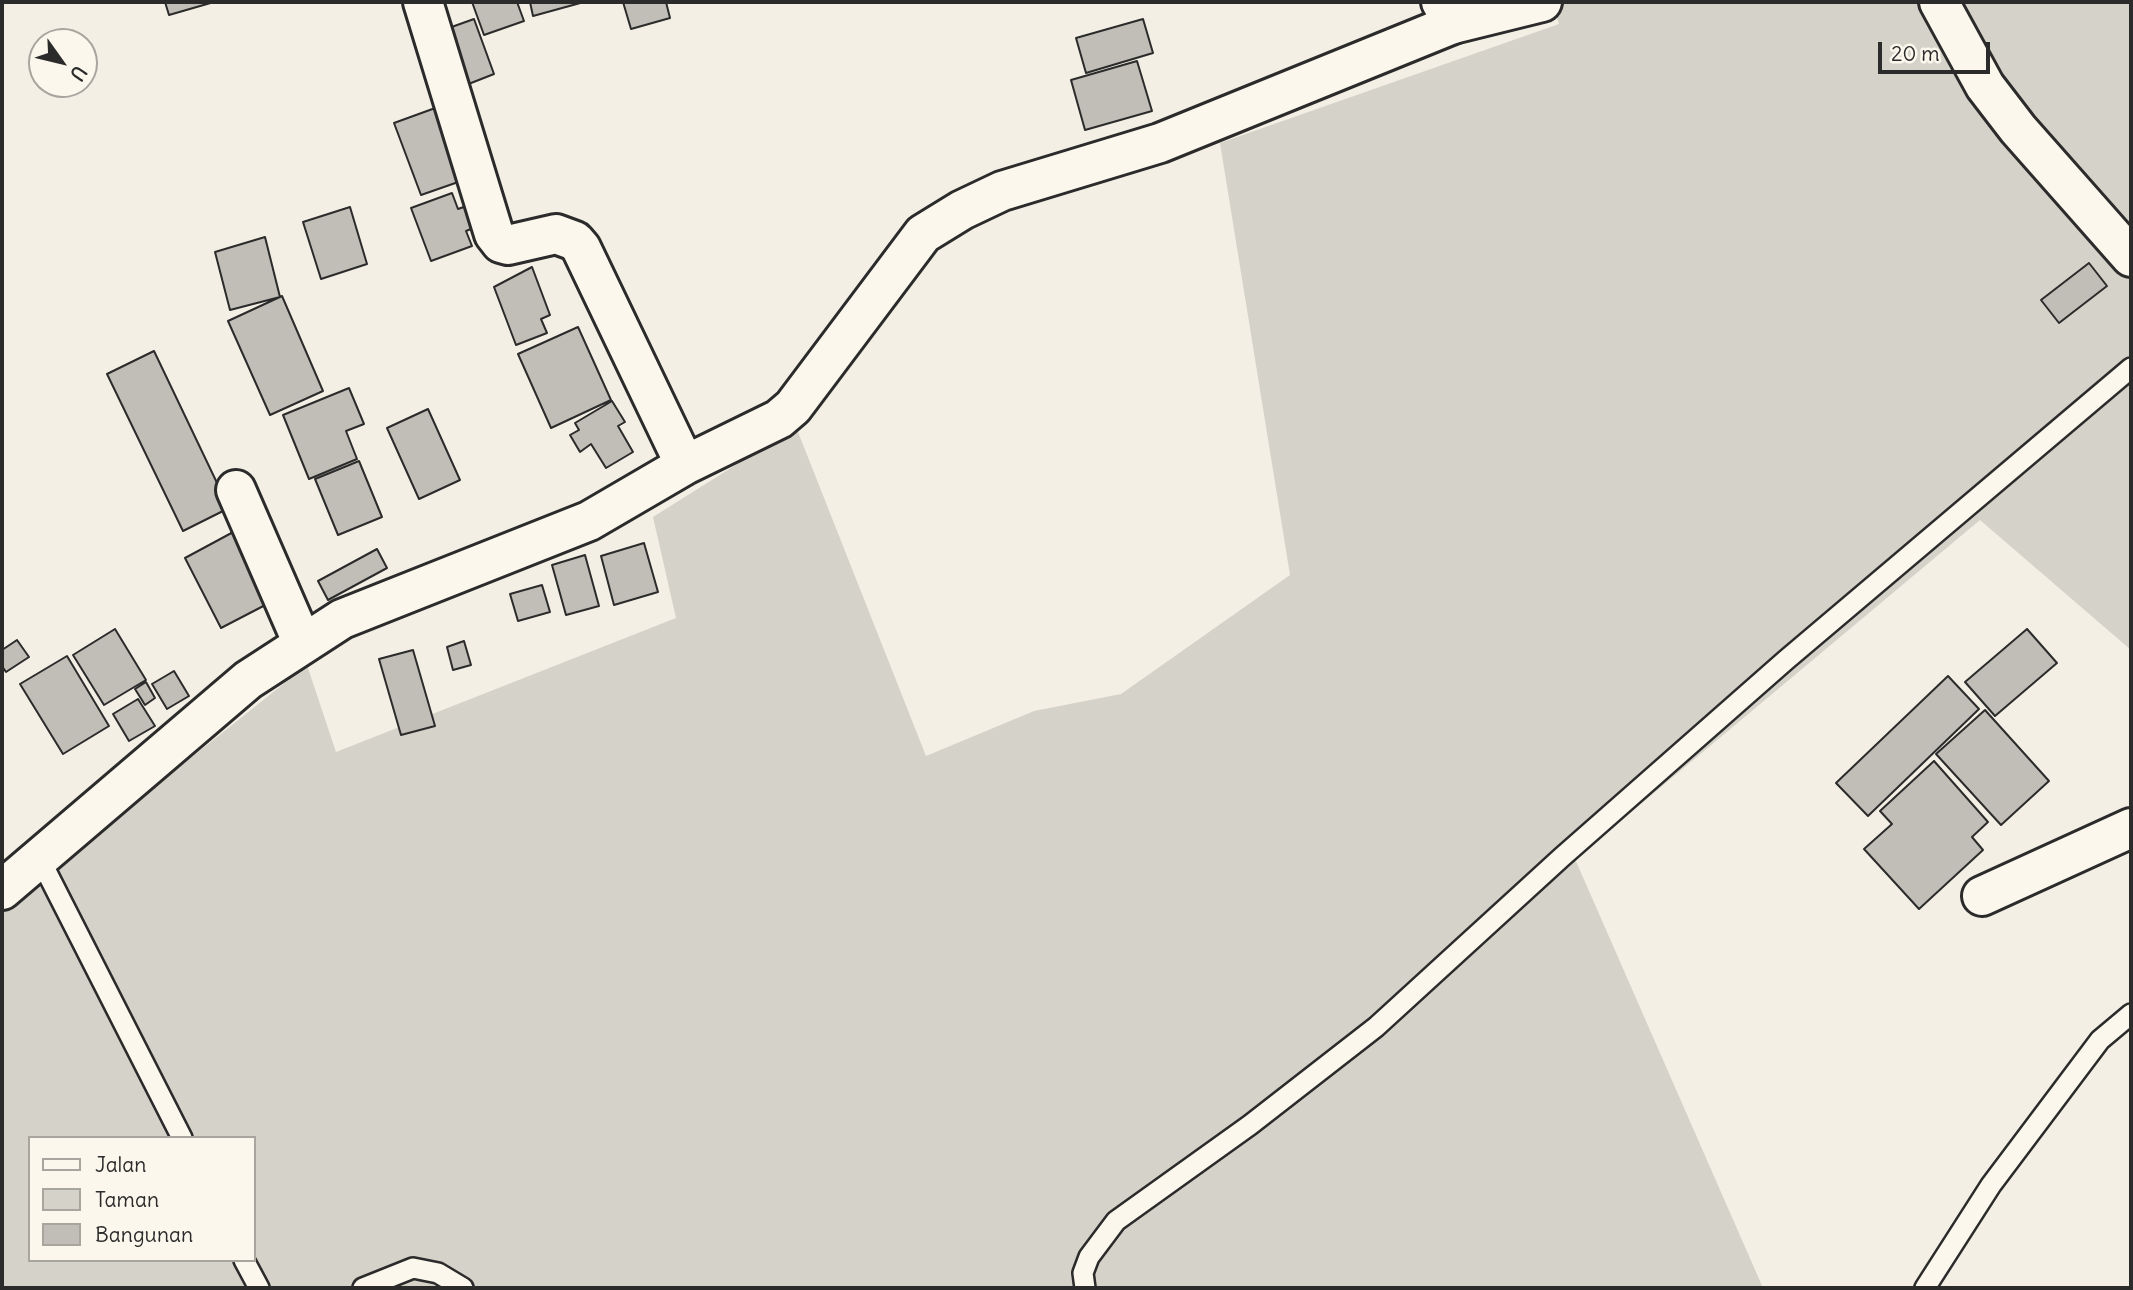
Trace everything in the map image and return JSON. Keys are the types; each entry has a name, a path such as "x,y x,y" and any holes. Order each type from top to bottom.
{"street":[{"path":"423,2 494,234 501,243 508,245 556,234 575,241 581,248 685,464"},
{"path":"2,890 248,680 342,619 589,521 685,464 779,419 793,407 923,234 962,210 1002,191 1160,144 1447,13 1542,2"},
{"path":"1939,2 1985,86 2018,129 2131,257"},
{"path":"236,490 303,644"},
{"path":"1982,896 2131,828"}],"lane":[{"path":"1084,1288 1083,1273 1089,1257 1116,1221 1250,1125 1376,1027 1562,857 1766,678 2131,368"},
{"path":"40,859 181,1136"},
{"path":"1925,1288 1991,1185 2100,1040 2131,1014"},
{"path":"245,1262 259,1288"},
{"path":"363,1288 413,1268 438,1273 463,1288"}],"green space":[{"path":"1552,2 2131,2 2131,650 1980,520 1575,859 1763,1288 2,1288 2,909 307,665 336,752 676,618 653,517 796,427 926,756 1034,711 1121,694 1290,575 1220,143 1559,24"}],"building":[{"path":"165,2 214,2 169,15"},
{"path":"472,2 517,2 524,21 484,35"},
{"path":"530,2 584,2 533,16"},
{"path":"623,2 666,2 670,18 631,29"},
{"path":"474,19 494,74 466,85 446,29"},
{"path":"1143,19 1153,53 1086,73 1076,38"},
{"path":"1137,61 1152,111 1085,130 1071,80"},
{"path":"438,107 464,180 421,195 394,123"},
{"path":"452,193 458,209 472,204 481,225 466,231 472,246 431,261 411,208"},
{"path":"350,207 367,264 321,279 303,222"},
{"path":"265,237 280,297 230,310 215,252"},
{"path":"2089,263 2107,286 2059,323 2041,300"},
{"path":"532,267 550,315 541,319 547,333 516,345 494,287"},
{"path":"282,296 323,391 270,415 228,321"},
{"path":"578,327 611,400 551,428 518,354"},
{"path":"154,351 229,508 183,531 107,374"},
{"path":"349,388 364,424 346,431 357,459 309,479 283,415"},
{"path":"612,401 625,422 618,426 633,452 606,468 591,444 580,452 570,435 579,430 575,423"},
{"path":"428,409 460,480 419,499 387,428"},
{"path":"359,461 382,517 338,535 315,479"},
{"path":"237,530 273,601 221,628 185,558"},
{"path":"644,543 658,592 614,605 601,556"},
{"path":"377,549 387,568 328,600 318,581"},
{"path":"585,555 599,606 566,615 552,565"},
{"path":"542,585 550,612 518,621 510,594"},
{"path":"115,629 146,680 104,705 73,655"},
{"path":"2027,629 2057,663 1995,716 1965,682"},
{"path":"17,640 29,657 6,672 2,666 2,650"},
{"path":"464,641 471,665 453,670 447,647"},
{"path":"413,650 435,726 401,735 379,659"},
{"path":"67,656 109,726 63,754 20,684"},
{"path":"174,671 189,696 167,709 152,684"},
{"path":"1948,676 1979,709 1868,816 1836,783"},
{"path":"146,682 155,698 145,705 135,689"},
{"path":"138,699 155,726 129,741 113,714"},
{"path":"1985,710 2049,781 2001,825 1936,754"},
{"path":"1934,761 1988,822 1972,837 1983,850 1919,909 1864,849 1892,824 1880,811"}]}
